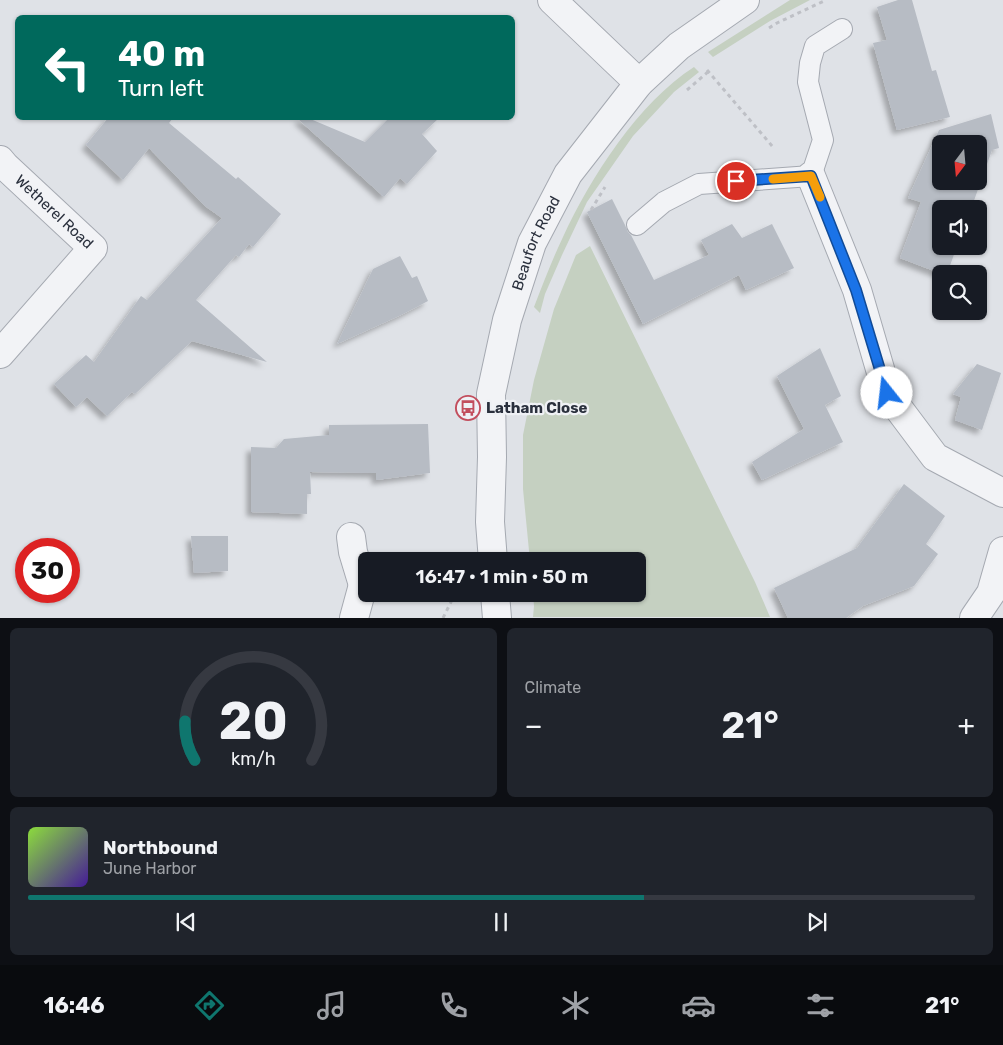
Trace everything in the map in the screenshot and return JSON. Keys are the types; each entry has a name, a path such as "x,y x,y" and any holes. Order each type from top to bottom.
{"street":[{"path":"552,0 639,83"},
{"name":"Beaufort Road","path":"492,552 490,522 492,457 490,394 507,320 532,243 568,174 639,83 679,46 744,0"},
{"name":"Wetherel Road","path":"0,160 93,248 0,354"},
{"path":"811,176 856,290 887,393 935,457 1003,492"},
{"path":"351,538 358,565"},
{"path":"974,618 991,593 1003,551"},
{"path":"354,618 359,602"},
{"path":"496,602 497,618"}],"lane":[{"path":"637,225 664,202 700,184 811,176 823,140 808,82 810,64 815,46 842,29"}],"path":[{"path":"679,46 708,71 771,146 811,176"},
{"path":"443,618 451,602"}],"green space":[{"path":"790,0 810,0 770,21 713,57 708,52"},
{"path":"694,67 699,72 674,92 633,136 587,202 545,294 540,313 534,307 551,263 587,190 618,143 654,100"},
{"path":"590,246 755,582 770,617 533,617 534,602 646,602 646,552 529,552 523,489 523,435 534,380 554,309 576,255"}],"building":[{"path":"898,0 912,0 932,71 936,70 950,117 897,130 873,43 887,40 877,7"},
{"path":"991,114 999,148 992,150 988,161 988,135 937,135 939,130"},
{"path":"106,120 171,120 169,123 236,179 238,177 281,214 253,247 249,244 239,257 236,255 196,300 267,362 192,341 135,394 132,392 107,416 87,397 76,407 54,384 86,355 94,362 141,296 147,300 222,218 205,206 149,148 123,180 86,145"},
{"path":"299,120 313,120 365,142 387,120 437,120 422,134 437,151 407,184 400,178 384,197"},
{"path":"932,145 932,190 978,190 974,200 932,200 932,255 954,255 950,265 932,265 932,270 900,258 921,202 908,198"},
{"path":"612,199 654,280 709,255 701,240 732,224 742,238 772,224 794,268 746,290 739,275 643,324 587,212"},
{"path":"400,256 412,278 417,276 428,301 337,344 373,269"},
{"path":"820,348 841,396 825,405 843,442 762,480 752,462 804,429 777,376"},
{"path":"977,364 1001,373 982,430 955,420 961,397 953,394"},
{"path":"428,424 430,473 376,480 376,473 310,472 311,494 307,494 307,514 251,512 251,447 276,448 284,439 329,435 329,425"},
{"path":"904,484 945,516 926,544 938,554 914,586 863,606 846,618 788,618 774,588 857,548"},
{"path":"191,536 228,536 228,571 194,573"}],"slow traffic":[{"path":"773,179 811,176 820,197"}],"place":[{"name":"Latham Close","path":"468,408"}],"route":[{"path":"736,181 811,176 856,290 887,393"}]}
